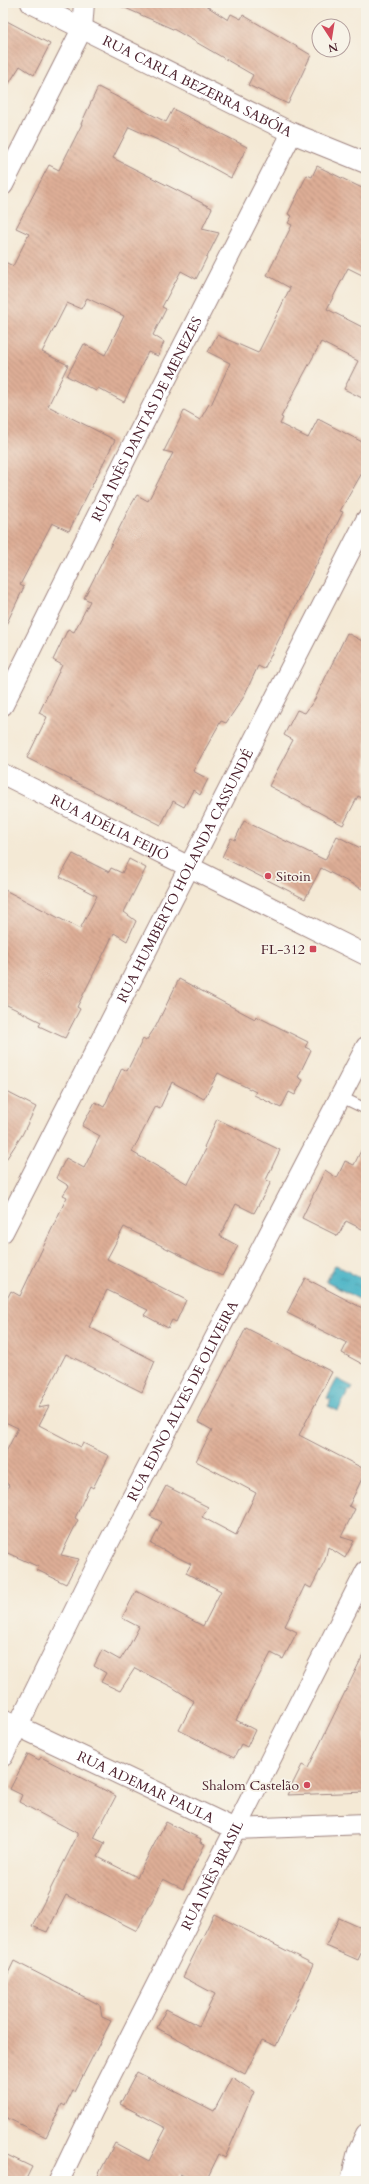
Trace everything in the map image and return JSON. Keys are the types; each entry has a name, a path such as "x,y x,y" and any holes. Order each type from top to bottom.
{"street":[{"name":"RUA CARLA BEZERRA SABÓIA","path":"31,3 292,133 366,164"},
{"path":"3,185 82,29 84,3"},
{"name":"RUA INÊS DANTAS DE MENEZES","path":"3,705 131,448 292,133"},
{"name":"RUA HUMBERTO HOLANDA CASSUNDÉ","path":"3,1232 366,520"},
{"name":"RUA ADÉLIA FEIJÓ","path":"3,774 366,955"},
{"name":"RUA EDNO ALVES DE OLIVEIRA","path":"3,1756 10,1723 94,1570 366,1047"},
{"name":"RUA INÊS BRASIL","path":"59,2181 366,1571"},
{"name":"RUA ADEMAR PAULA","path":"10,1723 235,1829 366,1824"},
{"path":"352,2181 363,2145"}],"lane":[{"path":"341,1097 366,1109"}],"water":[{"path":"336,1265 360,1278 366,1273 366,1290 362,1298 359,1299 326,1282 334,1266"},
{"path":"337,1379 353,1387 351,1391 349,1390 338,1411 328,1406 331,1400 327,1398"}],"building":[{"path":"114,3 202,3 228,20 231,14 241,19 243,15 311,55 288,104 248,85 253,75 175,30"},
{"path":"3,19 50,44 34,75 20,66 3,93"},
{"path":"98,87 166,122 173,109 247,147 231,178 180,150 129,127 113,158 212,208 202,229 219,233 196,279 181,271 162,307 166,309 153,335 164,342 158,356 148,352 124,402 98,388 96,391 67,376 84,344 105,355 124,316 87,298 81,309 67,303 42,352 68,365 48,406 115,440 69,531 52,523 20,585 24,587 3,631 3,261 13,266 29,234 16,228 49,165 59,170 82,124"},
{"path":"317,166 366,190 366,277 348,268 327,309 366,329 366,400 344,389 358,361 321,342 281,417 283,418 280,424 308,438 318,419 366,444 366,466 340,511 343,512 264,669 258,666 243,698 226,723 221,721 193,771 208,779 200,795 193,790 184,807 173,801 161,825 27,758 47,717 39,713 62,665 53,660 68,629 74,632 90,601 84,598 130,507 137,495 148,501 173,453 164,451 184,411 200,420 209,404 211,405 230,363 208,352 217,335 258,353 268,333 290,288 267,275 292,225 288,223 292,216 288,214 307,175 312,177"},
{"path":"347,633 366,643 366,800 358,796 343,825 269,786 293,740 284,735 297,710 305,713 315,699"},
{"path":"244,821 325,860 337,836 366,851 366,891 321,868 305,899 222,857 231,838 235,840"},
{"path":"73,854 109,872 111,868 122,873 129,859 146,868 124,912 136,921 127,941 114,933 77,1007 80,1009 65,1038 39,1026 41,1022 3,1003 3,889 80,929 97,896 60,877"},
{"path":"179,979 255,1019 256,1016 308,1042 305,1047 311,1050 298,1077 303,1080 295,1095 289,1092 281,1108 254,1095 256,1092 218,1073 204,1099 172,1082 160,1108 156,1106 132,1152 188,1184 206,1149 204,1147 217,1119 280,1150 266,1180 271,1182 254,1213 236,1204 220,1236 238,1246 222,1276 124,1227 107,1259 186,1300 176,1322 172,1320 168,1328 144,1315 148,1310 107,1290 89,1327 155,1361 142,1392 66,1354 38,1408 49,1406 39,1425 81,1447 83,1443 109,1456 93,1488 90,1486 75,1518 78,1520 61,1555 79,1559 66,1584 37,1570 39,1567 3,1551 3,1497 9,1485 3,1481 3,1458 18,1428 3,1421 3,1307 11,1291 20,1296 67,1197 63,1195 69,1186 56,1178 66,1158 84,1168 100,1136 82,1126 95,1102 104,1107 122,1068 127,1071 143,1039 146,1041 156,1026"},
{"path":"3,1090 36,1107 22,1135 3,1164"},
{"path":"366,1140 366,1231 346,1221 338,1236 302,1218 325,1170 337,1178 345,1161 354,1165"},
{"path":"305,1278 366,1310 366,1366 342,1353 347,1343 287,1313"},
{"path":"246,1328 332,1372 299,1435 366,1470 349,1506 355,1509 341,1537 354,1541 345,1558 328,1547 325,1560 311,1588 305,1585 285,1626 297,1632 283,1659 271,1653 236,1720 255,1730 247,1747 241,1744 234,1758 179,1730 194,1701 172,1687 135,1668 120,1691 101,1682 106,1673 94,1666 102,1650 120,1660 129,1646 139,1627 122,1618 136,1591 203,1626 221,1591 186,1573 191,1564 151,1544 162,1522 150,1516 166,1486 208,1507 202,1517 236,1535 256,1493 196,1461 212,1430 198,1422"},
{"path":"366,1649 366,1792 287,1795 302,1765 308,1768"},
{"path":"28,1754 39,1760 41,1757 116,1796 94,1838 105,1843 98,1857 137,1877 166,1822 201,1839 200,1842 205,1844 183,1889 163,1879 137,1931 66,1895 47,1932 32,1926 77,1836 77,1833 19,1802 22,1795 10,1789"},
{"path":"214,1914 313,1964 276,2046 262,2040 245,2074 157,2028 166,2009 199,2026 215,1994 183,1977"},
{"path":"339,1918 366,1930 366,1942 358,1960 326,1946"},
{"path":"14,1961 100,2005 102,2017 111,2021 75,2091 73,2090 65,2106 62,2104 46,2137 3,2116 3,1984"},
{"path":"137,2072 214,2111 232,2077 254,2092 225,2158 219,2154 206,2181 194,2181 180,2174 176,2181 95,2181 115,2143 149,2161 166,2128 120,2104"},
{"path":"3,2153 32,2167 25,2181 3,2181"}],"place":[{"name":"Sitoin","path":"268,876"},
{"name":"FL-312","path":"313,949"},
{"name":"Shalom Castelão","path":"307,1785"}]}
